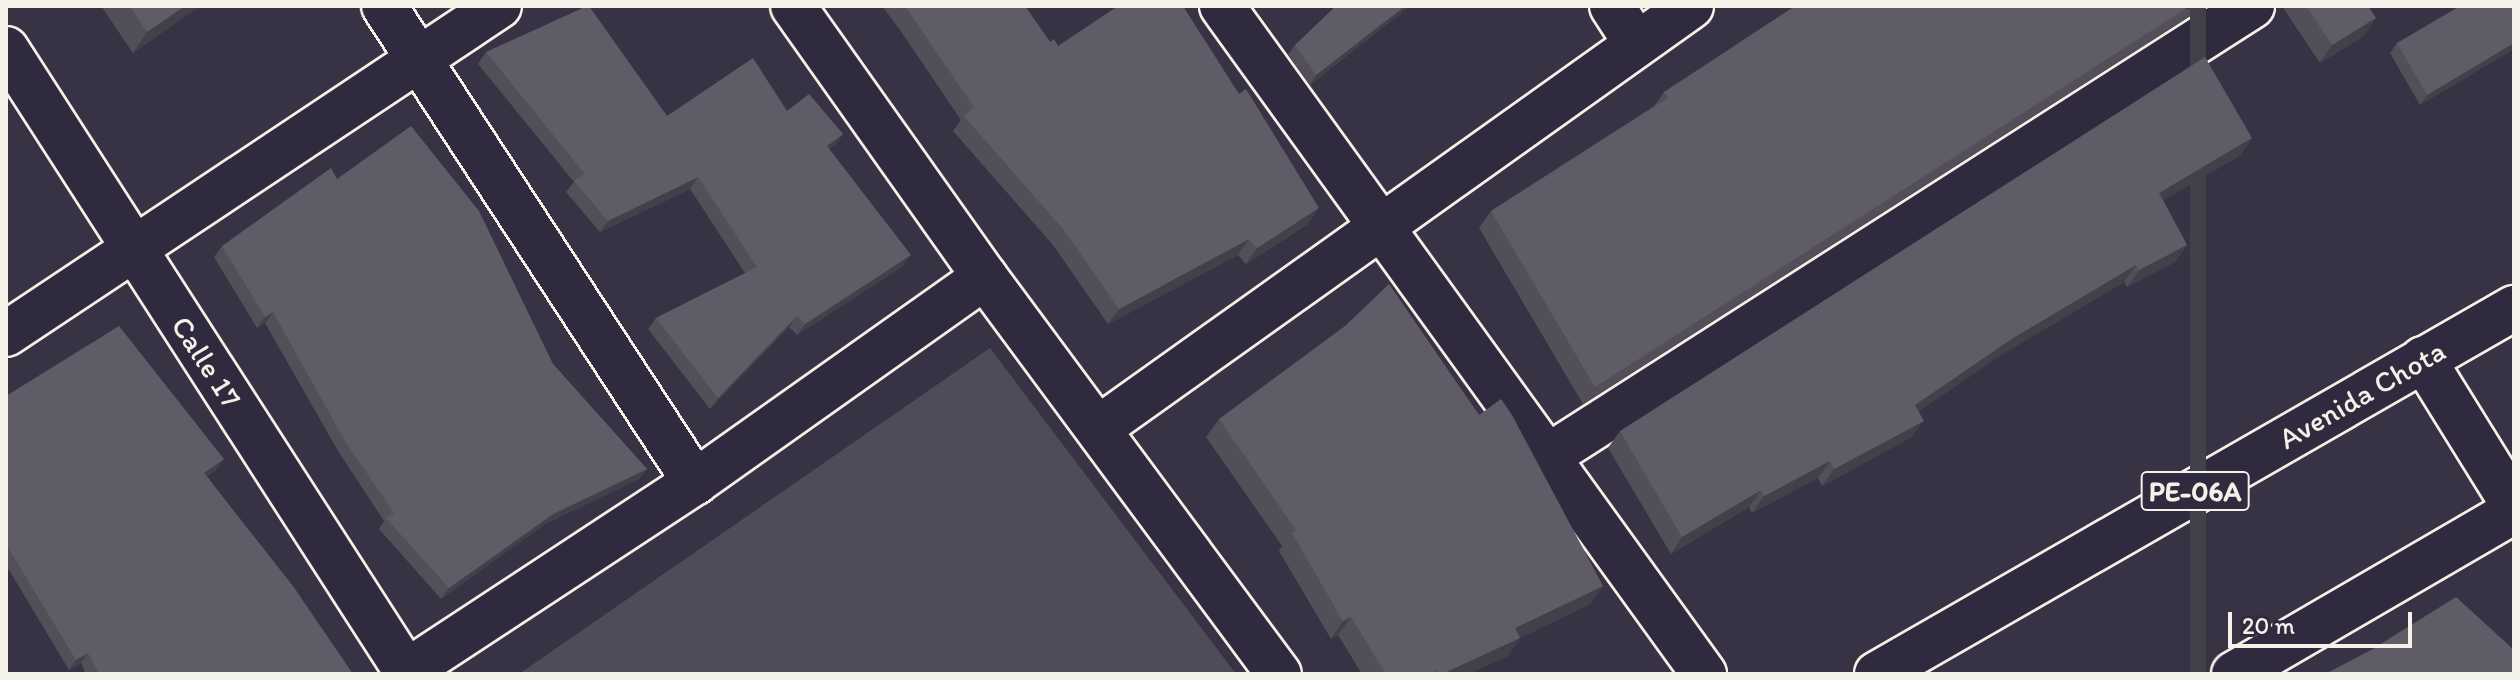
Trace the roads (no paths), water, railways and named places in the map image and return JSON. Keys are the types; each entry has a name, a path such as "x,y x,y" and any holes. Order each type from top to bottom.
{"main road":[{"path":"384,6 695,482"},
{"path":"6,334 132,247 499,6"},
{"path":"793,6 985,277 1279,674"},
{"path":"1222,6 1704,674"},
{"path":"1612,6 1636,43"},
{"path":"1099,428 1691,6"},
{"path":"1547,457 2252,6"},
{"name":"Calle 17","path":"6,49 407,673"},
{"path":"407,673 695,482 985,277"},
{"name":"Avenida Chota","path":"1877,674 2514,308"},
{"path":"2234,674 2514,509 2423,359"}]}
